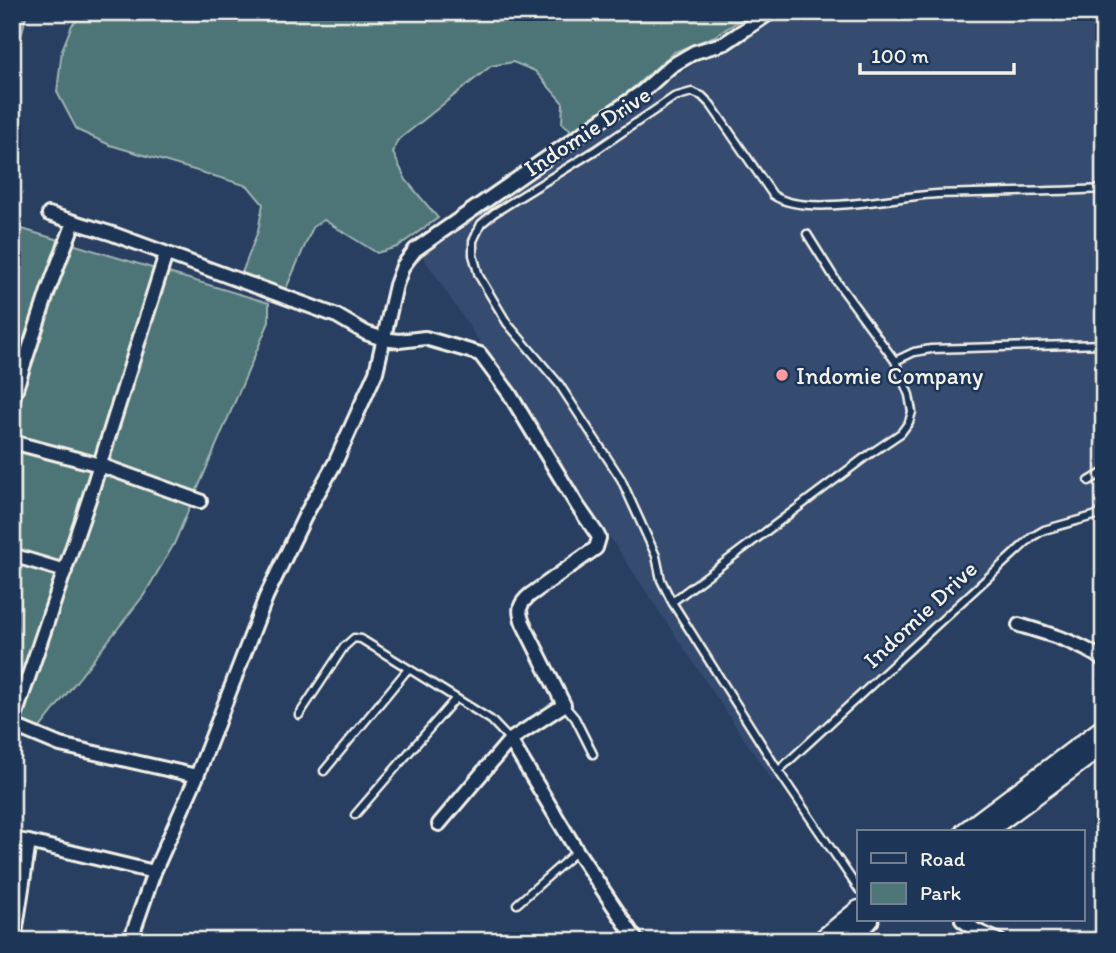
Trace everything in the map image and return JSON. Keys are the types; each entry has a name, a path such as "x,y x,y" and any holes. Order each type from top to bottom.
{"main road":[{"path":"968,830 1104,728"},
{"path":"988,830 1104,744"},
{"path":"821,941 857,912"},
{"path":"842,941 866,922"}],"street":[{"path":"130,941 154,872 197,776 265,597 341,450 376,372 403,266 415,250 642,92 671,66 695,52 725,43 771,12"},
{"path":"49,214 337,316 366,333 383,339 399,341 425,338 480,354 509,393 598,537 596,548 530,595 519,610 564,705 510,740 439,824"},
{"path":"12,401 48,290 74,222"},
{"path":"166,254 100,466 12,725 60,745 197,776"},
{"path":"12,442 100,466 200,501"},
{"path":"12,555 65,571"},
{"path":"1019,625 1071,641 1104,660"},
{"path":"510,740 577,851 637,941"},
{"path":"12,839 154,872"},
{"path":"14,941 29,842"},
{"path":"964,922 977,932 999,941"}],"lane":[{"name":"Indomie Drive","path":"857,887 778,771 672,602 661,580 656,556 621,479 559,384 507,323 479,276 473,255 473,241 481,224 494,213 596,150 674,97 692,92 702,96 711,105 773,195 786,202 864,203 928,194 1104,189"},
{"path":"672,602 873,450 901,433 909,422 912,412 909,396 895,361 837,282 807,234"},
{"path":"895,361 914,352 931,349 1104,344"},
{"path":"1089,481 1104,472"},
{"name":"Indomie Drive","path":"778,771 1032,537 1044,530 1104,513"},
{"path":"299,715 344,647 354,638 362,639 491,720 510,740"},
{"path":"324,771 408,669"},
{"path":"355,816 456,698"},
{"path":"564,705 575,718 593,754"},
{"path":"517,904 577,851"}],"shaded area":[{"name":"Indomie Company","path":"777,12 1104,12 1104,514 1044,528 773,782 413,242"}],"green space":[{"path":"12,12 27,12 19,45 12,57"},
{"path":"80,12 753,12 715,36 674,52 626,94 572,131 562,123 563,103 535,71 513,62 491,66 397,141 393,153 406,180 438,218 397,247 377,253 324,220 313,227 285,291 240,278 258,231 263,204 248,186 110,145 77,130 57,92 62,50 72,25 82,16"},
{"path":"12,226 269,303 269,322 174,544 144,595 39,729 12,717"}],"place":[{"name":"Indomie Company","path":"782,375"}]}
